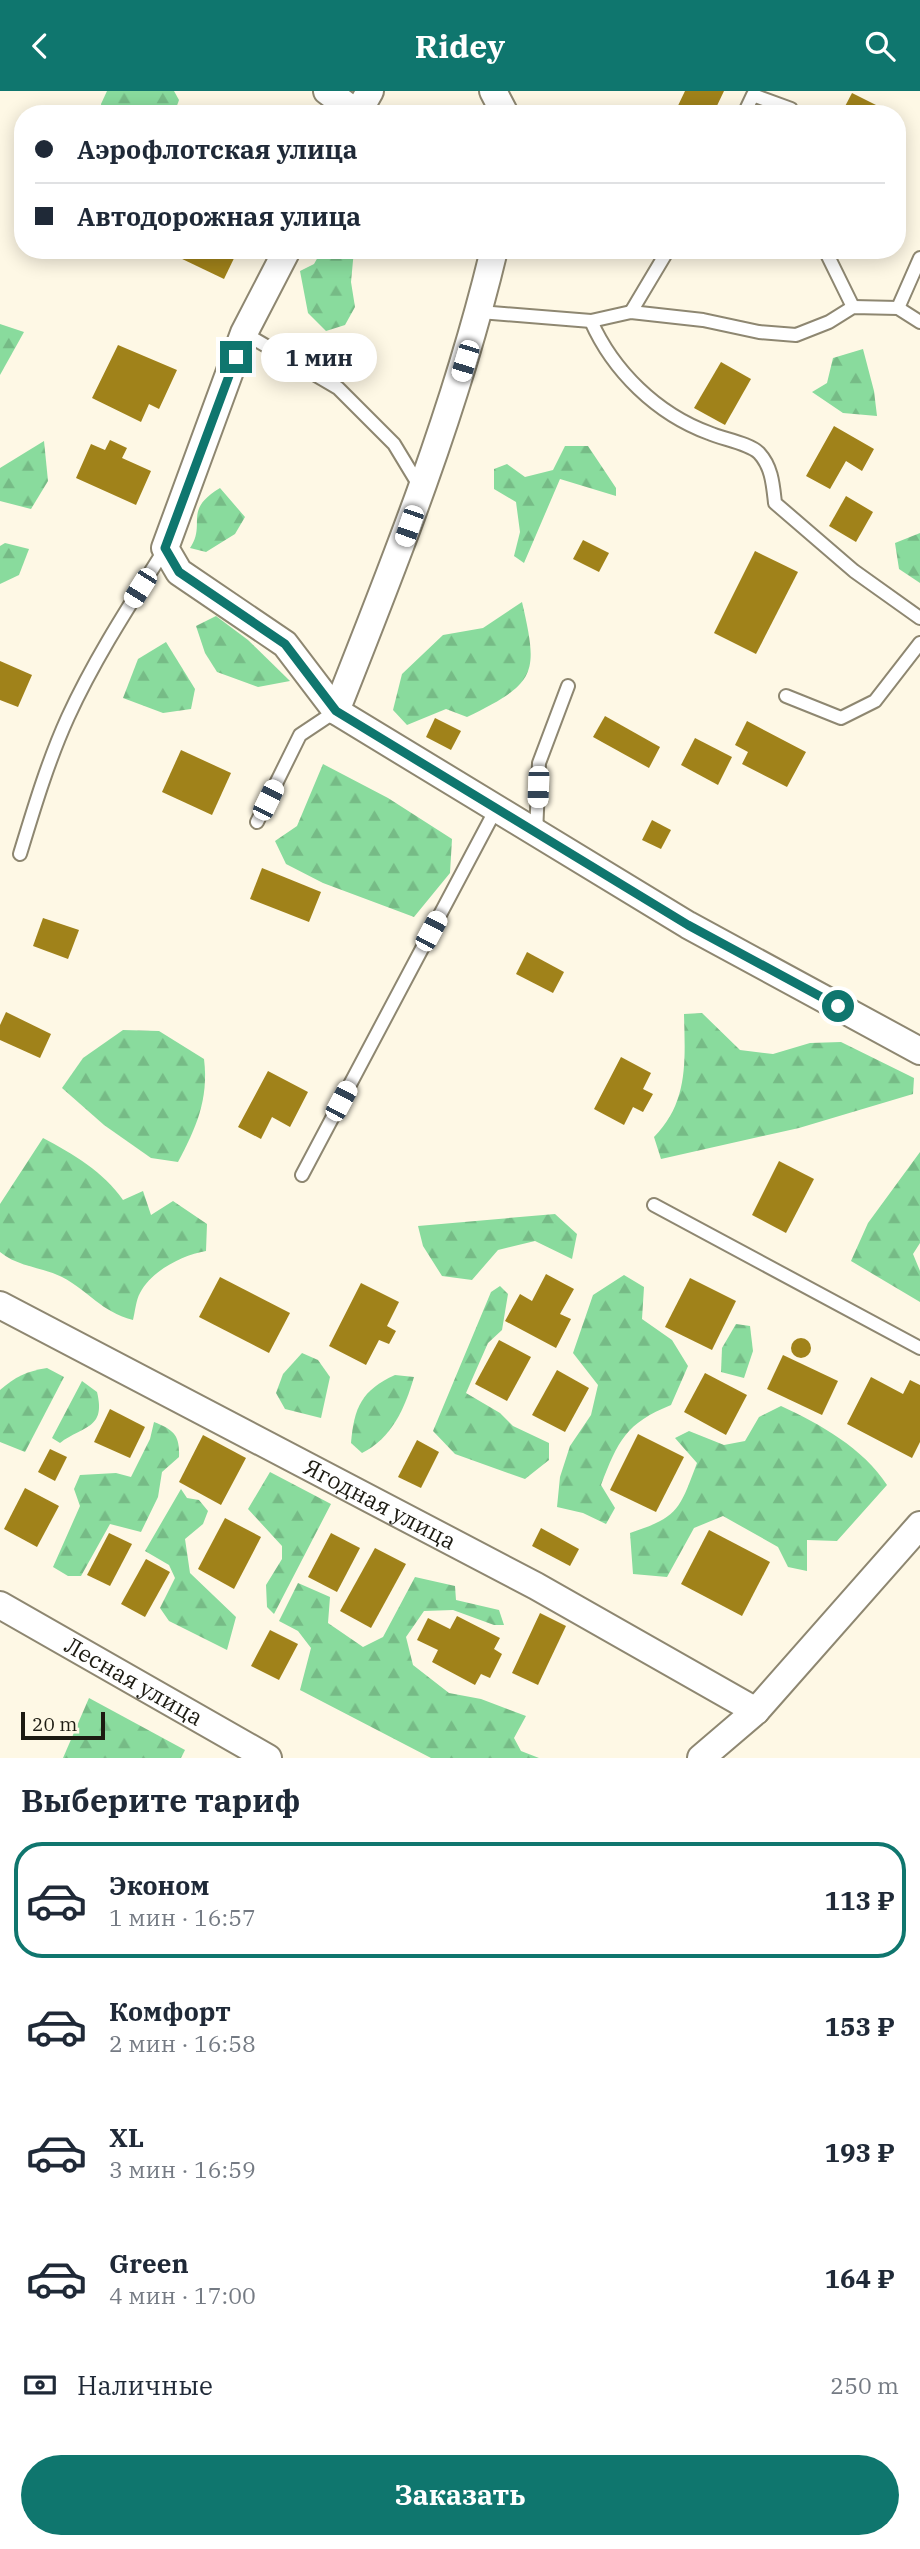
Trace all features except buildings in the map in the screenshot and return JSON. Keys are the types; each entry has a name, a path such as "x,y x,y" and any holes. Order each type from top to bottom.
{"street":[{"path":"327,91 355,105"},
{"path":"282,259 244,333 165,548 179,572 285,644 336,711 688,925 920,1051"},
{"path":"336,711 422,489 480,312 489,259"},
{"name":"Ягодная улица","path":"0,1305 536,1586 756,1711"},
{"path":"701,1758 756,1711 920,1525"},
{"name":"Лесная улица","path":"0,1605 268,1758"}],"lane":[{"path":"748,105 753,95 780,105"},
{"path":"898,308 920,258"},
{"path":"631,312 663,259"},
{"path":"829,259 853,307"},
{"path":"480,312 591,321 631,312 702,320 759,333 796,335 829,322 853,307 898,308 920,322"},
{"path":"591,321 602,347 659,409 705,432 758,451 772,473 775,503 854,571 920,618"},
{"path":"244,333 338,388 394,444 422,489"},
{"path":"20,854 47,768 68,716 115,628 165,548"},
{"path":"786,696 841,718 875,701 920,643"},
{"path":"536,834 539,763 568,686"},
{"path":"257,822 300,735 336,711"},
{"path":"302,1175 496,809"},
{"path":"654,1205 920,1347"}],"green space":[{"path":"107,91 174,91 179,100 177,105 101,104"},
{"path":"317,259 353,259 351,282 355,307 345,325 326,331 308,313 300,271 314,264"},
{"path":"0,324 24,332 0,375"},
{"path":"863,349 874,391 877,416 843,413 812,392 827,383 833,358"},
{"path":"44,441 48,481 31,509 0,501 0,468"},
{"path":"565,446 588,446 616,488 616,496 560,479 524,563 514,556 520,532 516,502 494,489 494,469 507,464 525,477 553,470"},
{"path":"220,488 245,517 235,534 206,552 190,548 197,531 198,511 208,496"},
{"path":"920,533 920,583 899,569 895,543"},
{"path":"5,543 29,549 19,575 0,584 0,546"},
{"path":"522,602 530,646 530,662 527,674 519,685 507,695 467,717 446,709 407,725 393,710 402,674 443,635 483,628"},
{"path":"216,616 248,640 290,681 258,687 217,672 205,653 196,626"},
{"path":"166,642 195,689 191,709 163,713 123,698 138,659"},
{"path":"323,764 388,798 452,839 450,873 414,917 323,883 286,864 275,841 297,826"},
{"path":"702,1013 740,1050 773,1054 810,1043 841,1042 914,1078 913,1094 799,1128 661,1159 654,1137 674,1109 679,1095 685,1048 684,1014"},
{"path":"123,1030 159,1031 204,1059 205,1087 200,1113 178,1162 151,1158 104,1125 62,1088 83,1058"},
{"path":"43,1138 97,1172 123,1200 143,1191 151,1215 173,1201 207,1224 206,1251 178,1260 152,1277 139,1296 133,1320 112,1312 62,1277 14,1261 0,1252 0,1204"},
{"path":"920,1152 920,1243 913,1254 920,1271 920,1302 851,1261 868,1223"},
{"path":"555,1214 577,1234 572,1259 535,1241 498,1250 472,1280 442,1276 423,1246 418,1226"},
{"path":"624,1275 644,1287 642,1319 672,1340 688,1366 671,1405 643,1419 626,1435 613,1456 601,1485 615,1508 606,1524 583,1513 557,1507 560,1477 570,1446 591,1415 598,1385 573,1353 593,1295"},
{"path":"500,1286 508,1294 502,1330 488,1343 466,1393 500,1413 513,1426 549,1443 549,1460 525,1479 455,1454 433,1431 491,1292"},
{"path":"736,1324 750,1326 753,1351 744,1378 721,1372 722,1348"},
{"path":"302,1353 318,1360 330,1377 321,1418 285,1409 276,1393 283,1374"},
{"path":"47,1368 64,1377 25,1452 0,1442 0,1390 22,1375"},
{"path":"395,1375 414,1377 406,1400 389,1431 362,1453 351,1443 354,1419 367,1394"},
{"path":"82,1381 97,1392 99,1404 96,1420 60,1443 52,1438"},
{"path":"781,1406 840,1438 866,1460 887,1485 837,1541 807,1540 807,1571 788,1567 778,1547 723,1516 694,1528 667,1577 633,1574 630,1533 658,1522 675,1510 686,1492 697,1463 675,1438 689,1431 724,1445 745,1441 759,1417"},
{"path":"154,1422 177,1438 179,1457 162,1472 158,1497 141,1532 110,1524 81,1576 68,1576 53,1567 80,1506 74,1489 80,1475 116,1473 131,1477 150,1439"},
{"path":"270,1472 331,1504 274,1614 267,1607 266,1585 282,1559 282,1546 248,1509"},
{"path":"181,1489 187,1498 199,1500 208,1511 203,1524 185,1539 190,1573 236,1617 227,1650 169,1621 160,1608 175,1578 169,1565 145,1551"},
{"path":"415,1577 455,1586 456,1600 499,1610 504,1625 494,1625 453,1610 424,1611 406,1637 413,1665 449,1693 481,1699 526,1716 514,1738 521,1751 539,1758 431,1758 300,1690 311,1648 298,1631 279,1621 298,1583 330,1597 328,1623 363,1647 383,1637"},
{"path":"89,1698 185,1750 181,1758 63,1758"}],"route":[{"path":"236,357 165,548 179,572 207,594 285,644 336,711 688,925 838,1006"}]}
